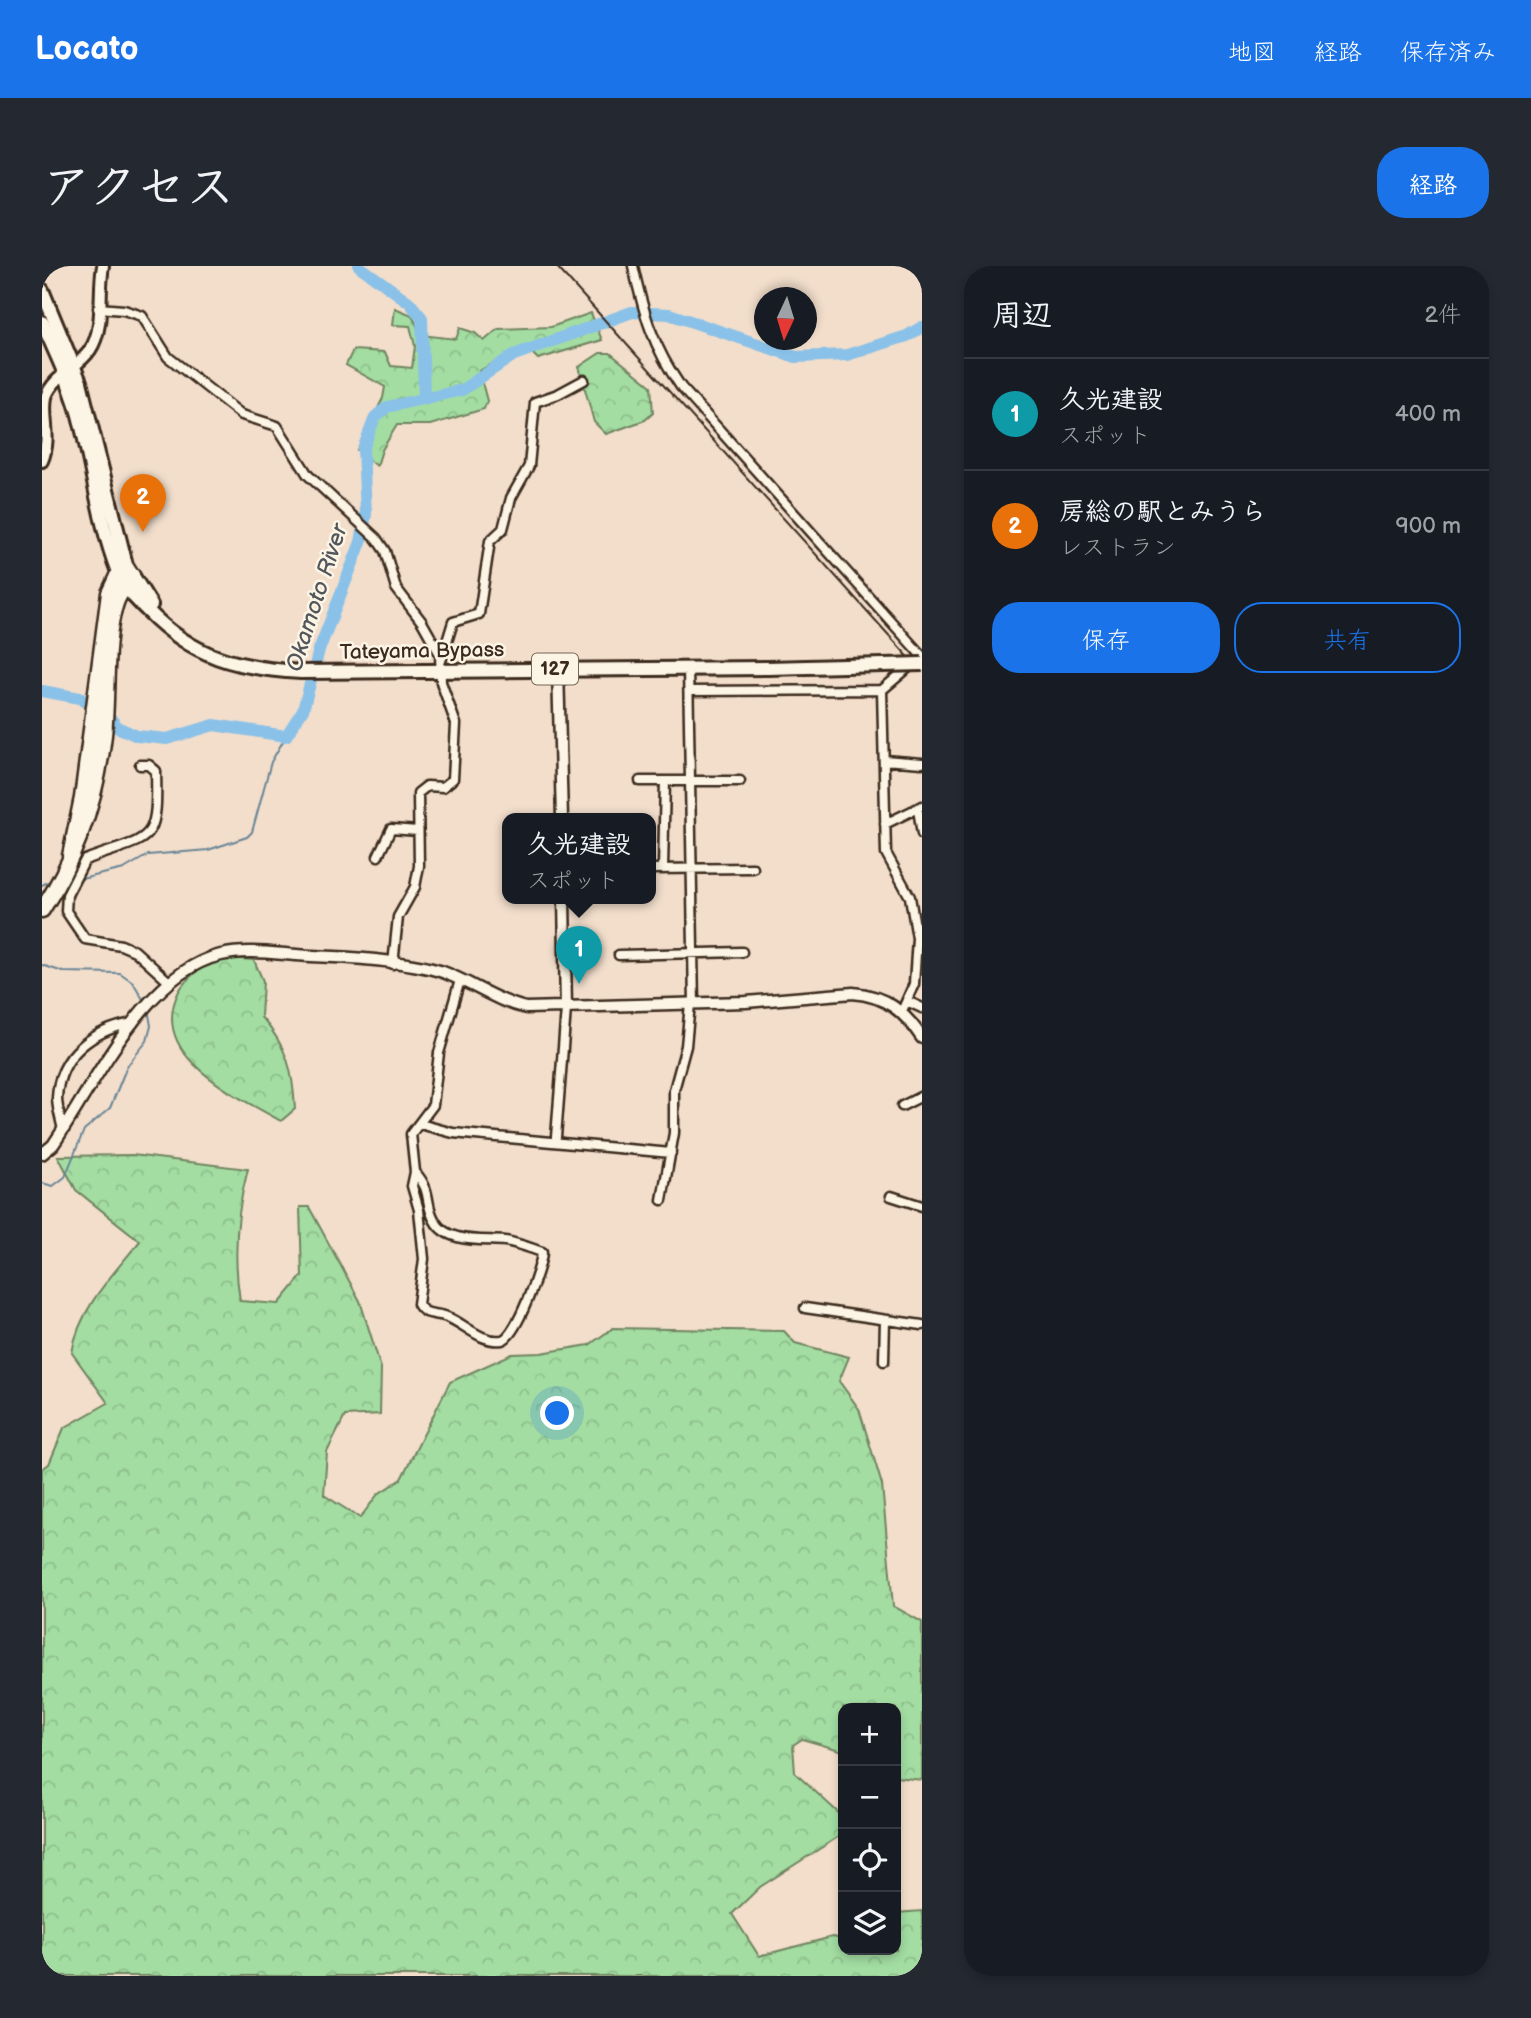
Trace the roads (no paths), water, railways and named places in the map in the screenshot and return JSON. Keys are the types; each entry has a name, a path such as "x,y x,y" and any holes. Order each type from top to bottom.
{"highway":[{"name":"Tateyama Bypass","path":"42,290 69,370 105,532 125,579 181,639 212,657 238,666 301,672 441,666 558,669 922,664"},
{"name":"Tateyama Bypass","path":"42,322 69,370"},
{"path":"42,910 74,862 98,733 108,601 125,579"}],"main road":[{"path":"42,461 48,439 46,397 95,340 103,266"}],"street":[{"path":"633,266 646,325 656,348 681,387 922,656 882,690 689,691"},
{"path":"98,308 124,310 142,316 168,357 242,415 276,426 308,475 356,517 385,551 396,588 422,622 441,666"},
{"path":"393,964 398,917 417,879 418,793 427,786 443,787 453,779 456,724 440,682 441,666 453,622 479,614 489,541 503,529 511,498 531,460 535,402 584,380"},
{"path":"662,1200 671,1153 674,1090 686,1045 692,1004 688,668"},
{"path":"558,669 562,813"},
{"path":"882,690 886,853 909,897 916,925 918,952 909,1002 902,1011"},
{"path":"884,760 922,763"},
{"path":"140,765 149,765 156,771 156,824 149,836 74,862 72,885 65,904 77,931 92,942 121,945 135,951 169,981"},
{"path":"640,781 740,781"},
{"path":"663,868 665,781"},
{"path":"885,824 920,808 922,834"},
{"path":"378,856 391,829 418,831"},
{"path":"656,869 752,868"},
{"path":"556,1137 566,1009 564,904"},
{"path":"42,1154 63,1130 133,1023 158,990 206,959 245,952 393,964 442,972 507,1003 526,1008 692,1004 853,993 883,999 902,1011 922,1038"},
{"path":"619,955 742,952"},
{"path":"415,1172 426,1184 434,1221 442,1228 465,1238 507,1242 542,1252 540,1268 508,1338 500,1340 476,1334 447,1317 421,1309 418,1295 424,1259 419,1210 412,1186 415,1172 411,1134 433,1105 439,1054 460,980"},
{"path":"909,1002 922,1008"},
{"path":"63,1130 57,1099 68,1065 82,1043 100,1031 133,1023"},
{"path":"902,1106 922,1096"},
{"path":"420,1124 453,1133 671,1153"},
{"path":"891,1196 922,1206"},
{"path":"805,1308 922,1325"},
{"path":"884,1361 885,1320"}],"waterway":[{"path":"359,266 409,302 422,318 424,398"},
{"name":"Okamoto River","path":"42,691 80,698 112,720 117,727 137,736 167,739 214,725 286,736 303,710 319,650 361,542 366,514 363,449 375,417 387,407 462,390 514,355 632,312 669,314 796,357 847,355 907,336 922,327"},
{"path":"77,880 124,869 148,855 208,850 247,837 252,832 271,762 286,736"},
{"path":"42,885 50,881"},
{"path":"42,965 63,972 120,973 133,982 144,1001"},
{"path":"42,1183 53,1186 65,1177 84,1130 110,1108 127,1066 147,1041 151,1026 148,1009"}],"railway":[{"path":"556,266 922,672"}],"place":[{"name":"房総の駅とみうら","path":"143,532"},
{"name":"久光建設","path":"579,984"}]}
